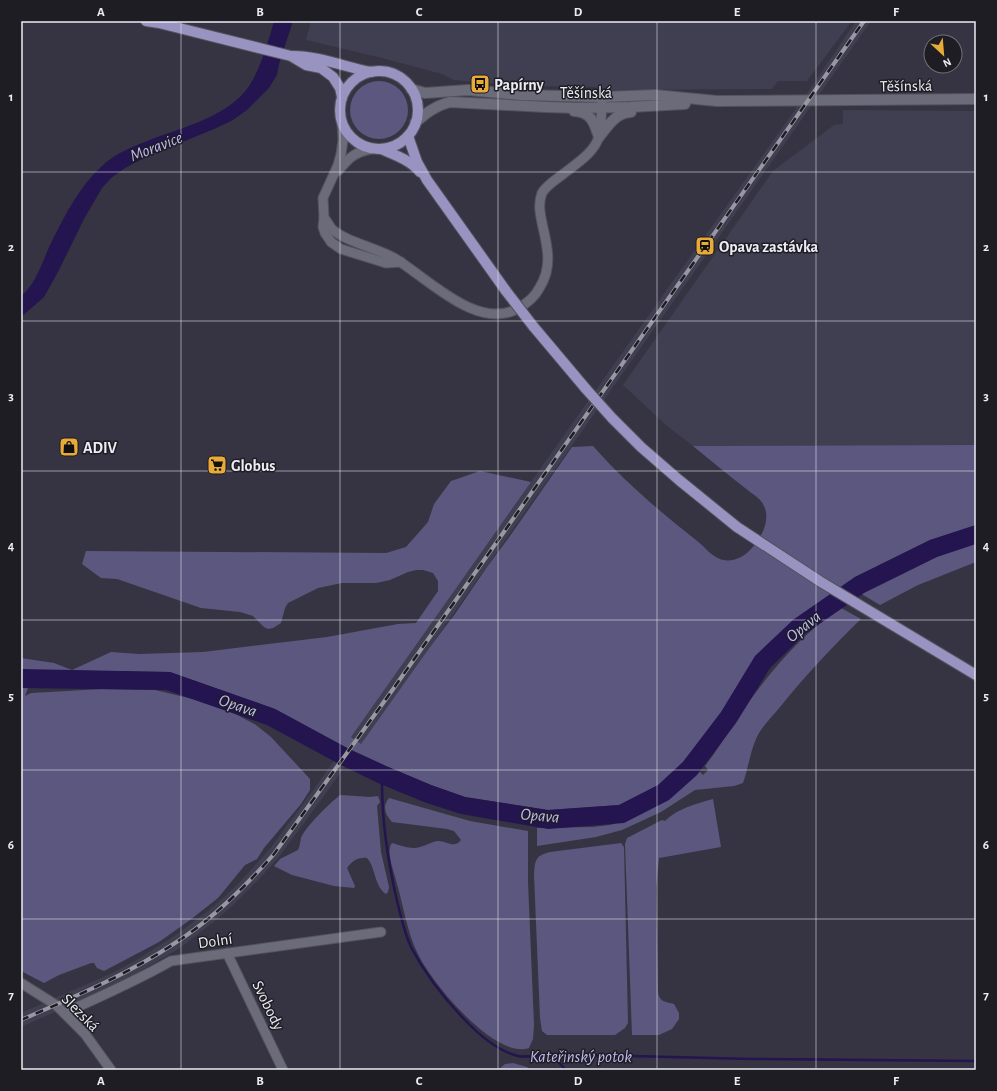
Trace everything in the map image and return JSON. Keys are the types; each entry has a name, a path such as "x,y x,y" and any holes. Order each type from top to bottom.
{"main road":[{"path":"146,21 291,56 306,65 321,68 333,76 340,88 342,97 340,112 342,123 348,135 365,147 398,156 414,165 427,180 532,326 612,418 641,447 679,480 737,526 821,582 976,675"},
{"name":"Těšínská","path":"291,56 307,56 350,68 372,72 384,72 395,75 404,81 411,89 417,104 418,112 415,124 408,136 394,146 376,149"},
{"path":"342,97 354,81 362,75 372,72"},
{"path":"408,136 417,162 427,180"}],"street":[{"name":"Těšínská","path":"411,89 425,93 468,90 516,95 602,97 655,95 717,101"},
{"path":"599,137 602,97"},
{"name":"Těšínská","path":"415,124 430,110 443,103 457,101 546,107 602,108 717,101 976,99"},
{"path":"482,103 493,109 581,112 587,114 592,119 599,137"},
{"path":"342,123 343,140 341,154 334,175 323,198 324,218 332,228 336,232 348,238 402,262 471,309 485,313 501,313 509,312 525,304 535,295 545,279 548,263 546,242 539,206 542,193 589,152 613,119 624,112 673,109 692,103"},
{"path":"334,175 349,158 355,154 376,149"},
{"name":"Dolní","path":"64,1013 146,976 171,961 381,932"},
{"name":"Svobody","path":"227,953 283,1070"},
{"name":"Slezská","path":"21,983 56,1005 85,1034 111,1070"}],"shaded area":[{"path":"311,21 851,22 807,81 778,81 772,89 610,90 594,87 526,86 454,80 442,74 306,40"},
{"path":"856,21 871,21 413,671 278,858 232,906 180,948 116,985 21,1027 21,1013 110,974 133,962 173,937 224,897 269,850 314,789 810,89"},
{"path":"373,81 385,81 400,89 408,104 408,116 400,131 385,139 373,139 358,131 350,116 350,104 358,89"},
{"path":"843,110 976,111 976,445 693,446 667,426 623,385 773,171 834,125 843,124"},
{"path":"976,445 976,525 930,540 855,577 793,620 683,762 659,785 619,805 548,810 465,797 431,785 349,749 275,709 170,672 21,669 21,658 54,663 72,670 111,652 139,654 203,652 327,637 398,624 416,623 438,591 438,581 433,573 423,570 408,572 390,580 376,583 342,583 318,588 288,603 281,623 268,629 253,616 240,612 201,608 117,579 101,578 82,564 86,551 386,553 406,547 428,522 434,504 451,481 480,471 531,482 351,737 361,744 455,614 572,447 593,446 655,507 714,556 724,560 732,560 747,553 761,535 766,522 763,504 757,497 693,446"},
{"path":"976,543 976,562 918,585 880,605 860,593 926,560"},
{"path":"841,608 861,619 809,673 764,726 754,744 743,783 734,786 695,790 661,812 622,830 596,837 537,846 537,828 593,827 610,825 627,820 699,771 703,775 708,770 705,766 742,711 780,662 809,633"},
{"path":"21,688 28,688 25,696 31,693 103,689 155,690 193,699 232,712 256,725 271,737 310,779 310,790 301,804 264,848 257,859 245,865 218,898 190,920 159,942 104,971 97,968 94,963 91,963 59,975 44,983 21,971"},
{"path":"340,795 370,797 378,796 380,802 377,806 381,852 389,887 386,894 379,886 367,858 356,860 347,868 355,886 354,888 334,886 292,875 274,866 280,859 298,850 303,833 324,809"},
{"path":"389,798 470,821 528,831 528,882 534,1025 533,1039 529,1048 515,1049 499,1042 482,1031 450,999 425,967 414,946 408,929 391,863 390,847 392,843 409,848 417,848 438,841 456,844 461,840 454,831 447,829 392,822 385,810"},
{"path":"713,799 721,847 659,858 656,889 658,993 662,1000 674,1004 679,1013 679,1019 672,1029 659,1035 632,1035 625,844 627,838 662,820 665,821 681,810"},
{"path":"621,843 624,847 628,1023 625,1028 615,1035 547,1035 542,1031 540,1018 534,875 537,859 541,855 550,852"},
{"path":"513,1063 527,1067 531,1070 498,1070 505,1064"}],"water":[{"name":"Moravice","path":"274,21 293,21 279,64 277,75 269,88 247,110 233,120 146,157 125,168 111,178 102,188 84,219 44,297 21,317 21,296 27,291 36,277 63,219 87,182 107,161 132,147 205,119 230,105 249,86 257,72 267,46"},
{"name":"Opava","path":"976,525 976,544 937,557 864,593 805,634 770,668 736,723 697,775 669,800 624,823 548,829 461,814 424,802 378,783 267,725 166,690 21,688 21,669 170,672 275,709 349,749 431,785 465,797 548,810 619,805 658,785 683,762 721,712 755,656 793,620 855,577 930,540"}],"waterway":[{"name":"Kateřinský potok","path":"382,783 384,827 391,872 406,936 411,947 428,975 456,1010 481,1036 510,1054 525,1057 551,1054 751,1059 976,1061"},
{"path":"551,1054 564,1068"}],"railway":[{"path":"21,1020 80,994 157,955 189,934 228,902 274,854 391,692 864,21"}],"place":[{"name":"Papírny","path":"480,84"},
{"name":"Opava zastávka","path":"705,246"},
{"name":"ADIV","path":"69,447"},
{"name":"Globus","path":"217,465"}]}
